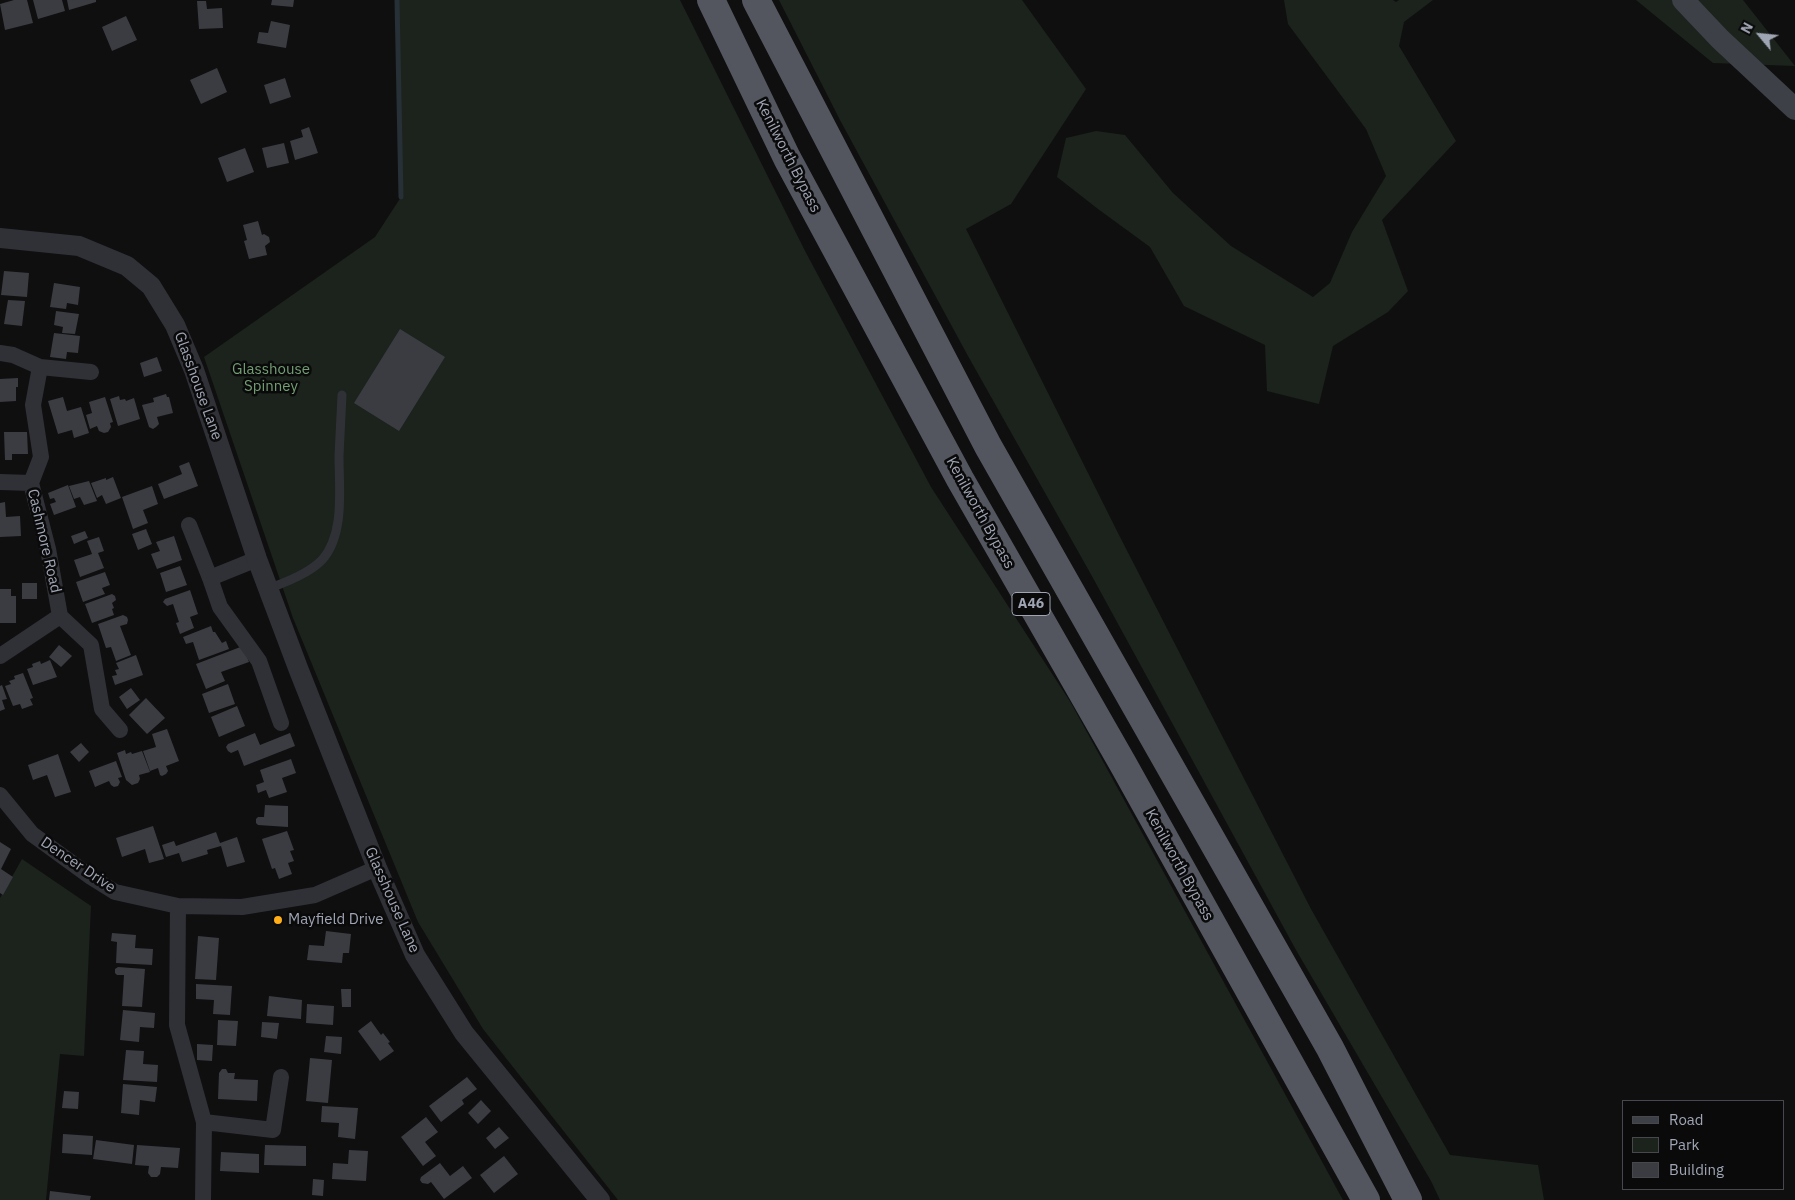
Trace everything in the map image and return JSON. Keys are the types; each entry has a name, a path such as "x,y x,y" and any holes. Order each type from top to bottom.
{"highway":[{"name":"Kenilworth Bypass","path":"711,0 787,158 960,479 1366,1200"},
{"name":"A46","path":"756,0 988,446 1330,1048 1408,1200"}],"main road":[{"path":"1684,0 1720,39 1795,109"}],"street":[{"name":"Glasshouse Lane","path":"0,238 79,246 127,266 151,286 175,325 194,370 268,589 377,868 415,955 464,1033 600,1200"},
{"path":"0,353 13,355 40,367 91,372"},
{"name":"Cashmore Road","path":"40,367 33,405 41,457 31,482 48,549 60,616"},
{"path":"0,482 31,482"},
{"path":"189,525 220,607 259,661 281,723"},
{"path":"210,578 257,559"},
{"path":"0,656 60,616 91,645 102,709 120,730"},
{"name":"Dencer Drive","path":"0,795 32,834 115,892 178,906 242,907 315,895 377,868"},
{"path":"178,906 177,1025 204,1122 203,1200"},
{"path":"204,1122 274,1130 282,1077"}],"lane":[{"path":"268,589 295,578 321,561 330,548 340,512 339,457 342,395"}],"green space":[{"name":"Glasshouse Spinney","path":"397,0 680,0 804,249 931,487 1071,703 1343,1200 618,1200 483,1029 418,922 293,618 204,357 375,237 401,197"},
{"path":"779,0 1022,0 1086,89 1011,204 966,229 1119,535 1311,909 1450,1155 1538,1165 1544,1200 1440,1200 1431,1181 1296,950 1093,578 968,356 840,120"},
{"path":"1284,0 1393,0 1396,2 1399,0 1433,0 1404,22 1399,46 1456,141 1382,220 1408,291 1388,312 1333,346 1319,404 1267,391 1265,345 1184,306 1150,247 1057,177 1066,138 1096,131 1125,135 1173,193 1231,246 1313,297 1330,283 1352,232 1386,176 1366,129 1288,24"},
{"path":"1636,0 1743,0 1795,66 1713,63"},
{"path":"22,859 91,906 84,1056 60,1054 46,1200 0,1200 0,898"}],"building":[{"path":"14,0 27,0 33,23 5,30 0,4"},
{"path":"33,0 62,0 65,11 38,19"},
{"path":"67,0 96,0 96,2 69,10"},
{"path":"272,0 294,0 293,7 271,5"},
{"path":"197,1 206,1 207,9 222,8 223,28 199,29"},
{"path":"126,16 137,40 112,51 102,27"},
{"path":"271,21 290,25 286,48 257,43 259,32 268,33"},
{"path":"217,68 227,92 201,104 190,80"},
{"path":"285,78 291,97 270,104 264,85"},
{"path":"309,127 318,153 295,160 290,141 303,137 301,130"},
{"path":"284,143 289,163 267,168 262,148"},
{"path":"245,148 254,172 227,182 218,158"},
{"path":"258,221 262,235 264,234 269,237 270,242 265,246 267,255 249,259 244,241 247,240 243,225"},
{"path":"4,271 29,273 27,297 1,295"},
{"path":"54,283 80,287 78,305 67,303 66,309 50,307"},
{"path":"8,300 25,301 22,326 4,324"},
{"path":"56,311 79,314 75,334 62,333 63,327 54,325"},
{"path":"400,329 445,357 399,431 354,403"},
{"path":"54,333 80,336 78,353 67,352 66,359 50,357"},
{"path":"157,357 162,371 144,377 140,363"},
{"path":"18,378 16,401 0,402 0,379"},
{"path":"166,394 169,397 173,413 157,417 159,424 153,429 149,427 142,405 154,402 153,398"},
{"path":"119,396 120,400 125,399 126,401 134,398 140,419 118,426 110,399"},
{"path":"63,397 67,411 81,407 89,433 74,438 72,430 58,434 48,401"},
{"path":"105,397 113,422 110,423 111,427 108,432 104,433 99,431 97,426 90,429 86,415 92,413 89,402"},
{"path":"4,432 27,432 28,454 12,454 12,460 5,460"},
{"path":"189,462 198,486 164,499 158,484 182,474 179,466"},
{"path":"113,477 121,498 106,504 102,495 97,498 91,483"},
{"path":"89,481 97,501 84,505 80,497 74,499 69,486"},
{"path":"68,485 76,507 54,515 50,504 56,502 54,498 50,499 48,493"},
{"path":"152,486 158,504 143,510 148,523 133,529 122,497"},
{"path":"5,502 6,517 20,516 21,536 0,537 0,503"},
{"path":"146,529 152,544 138,550 132,534"},
{"path":"85,531 88,538 74,544 71,536"},
{"path":"174,536 182,560 157,569 151,554 160,551 156,542"},
{"path":"99,537 104,551 98,553 104,568 80,577 74,560 92,554 87,541"},
{"path":"180,566 187,585 166,592 160,573"},
{"path":"105,572 110,585 102,588 105,594 83,602 76,582"},
{"path":"22,583 37,583 37,599 22,599"},
{"path":"0,589 11,589 11,596 16,596 16,623 0,623"},
{"path":"190,590 198,614 190,617 194,628 180,634 176,623 179,622 173,604 167,606 163,602 165,599"},
{"path":"112,594 116,600 112,603 114,615 92,623 85,604"},
{"path":"123,615 127,617 127,624 120,626 131,655 116,661 111,647 106,648 98,624"},
{"path":"211,626 213,632 215,632 222,643 226,641 229,649 199,660 193,642 186,644 183,637"},
{"path":"59,645 72,656 61,667 49,657"},
{"path":"243,646 249,662 221,672 225,681 206,689 196,664"},
{"path":"136,655 143,675 115,685 112,676 117,675 115,670 119,669 116,663"},
{"path":"50,660 57,677 33,685 27,669 33,667 32,664 40,661 41,664"},
{"path":"23,673 33,698 30,699 33,705 22,709 20,704 13,706 5,686 11,684 9,681 15,679 14,676"},
{"path":"228,684 235,704 209,713 202,694"},
{"path":"2,685 7,699 2,700 5,709 0,711 0,686"},
{"path":"131,688 140,700 127,709 119,697"},
{"path":"146,698 165,718 147,734 129,715"},
{"path":"237,706 245,726 219,737 211,717"},
{"path":"167,729 179,761 166,766 168,771 162,776 158,768 150,771 143,751 156,747 152,734"},
{"path":"255,733 260,745 290,733 295,746 244,766 238,750 231,753 226,747 228,744"},
{"path":"81,743 89,752 79,762 70,752"},
{"path":"125,750 126,754 142,751 150,772 139,775 138,783 132,785 126,780 117,753"},
{"path":"58,754 71,792 55,797 47,775 33,780 28,765"},
{"path":"291,759 296,773 282,778 287,792 269,798 266,790 258,793 256,785 264,782 260,770"},
{"path":"116,761 122,777 118,778 120,782 118,786 114,787 109,781 95,787 89,771"},
{"path":"265,805 288,806 288,827 258,825 256,819 264,817"},
{"path":"153,826 164,859 149,863 145,849 122,857 116,838"},
{"path":"287,831 294,850 290,851 294,861 288,863 292,874 279,879 275,868 272,869 262,839"},
{"path":"216,832 220,843 237,837 245,862 227,867 221,846 207,850 208,854 182,862 179,853 166,857 162,845 174,841 176,846"},
{"path":"0,842 11,849 1,869 13,877 3,895 0,893"},
{"path":"326,931 351,934 349,953 343,953 342,963 307,960 309,945 324,946"},
{"path":"112,933 136,935 135,948 153,949 152,965 116,963 117,942 111,941"},
{"path":"198,936 219,938 216,980 195,979"},
{"path":"118,967 145,969 142,1007 122,1006 124,975 117,975 115,973 115,969"},
{"path":"196,984 232,986 230,1015 213,1014 214,1000 196,999"},
{"path":"341,989 351,989 351,1007 342,1007"},
{"path":"269,996 302,1000 301,1019 267,1016"},
{"path":"307,1004 334,1006 333,1025 306,1023"},
{"path":"123,1010 155,1013 154,1028 140,1027 139,1042 120,1040"},
{"path":"218,1020 238,1021 236,1046 217,1045"},
{"path":"371,1021 381,1035 383,1033 390,1042 388,1043 394,1051 380,1061 358,1031"},
{"path":"262,1022 279,1023 277,1039 261,1037"},
{"path":"326,1036 342,1037 341,1054 324,1052"},
{"path":"197,1044 213,1045 212,1061 197,1060"},
{"path":"126,1050 144,1051 143,1064 158,1065 157,1082 123,1080"},
{"path":"310,1058 332,1060 328,1103 306,1101"},
{"path":"222,1069 226,1069 228,1073 235,1073 234,1079 258,1080 257,1101 218,1099 219,1073"},
{"path":"467,1077 477,1089 462,1100 464,1104 441,1122 429,1106"},
{"path":"123,1084 157,1087 155,1102 140,1100 139,1115 121,1113"},
{"path":"64,1091 79,1092 78,1109 62,1108"},
{"path":"481,1100 491,1111 478,1124 468,1113"},
{"path":"322,1106 358,1108 355,1139 338,1137 339,1123 321,1122"},
{"path":"426,1117 438,1132 425,1142 436,1156 423,1166 401,1137"},
{"path":"499,1127 509,1138 495,1149 486,1138"},
{"path":"63,1134 93,1136 92,1155 62,1153"},
{"path":"96,1140 134,1145 132,1164 93,1159"},
{"path":"137,1145 180,1148 178,1168 161,1167 160,1174 157,1177 151,1177 148,1173 149,1166 135,1165"},
{"path":"265,1145 306,1146 306,1166 264,1165"},
{"path":"349,1150 368,1151 366,1181 332,1179 333,1163 348,1164"},
{"path":"221,1152 259,1154 259,1173 220,1171"},
{"path":"504,1156 518,1174 494,1193 480,1175"},
{"path":"440,1163 450,1176 463,1166 472,1178 444,1199 431,1182 428,1184 422,1183 420,1180 421,1177"},
{"path":"313,1179 324,1180 323,1196 312,1195"},
{"path":"50,1191 91,1196 90,1200 49,1200"}],"waterway":[{"path":"397,0 401,197"}],"place":[{"name":"Mayfield Drive","path":"278,920"}]}
